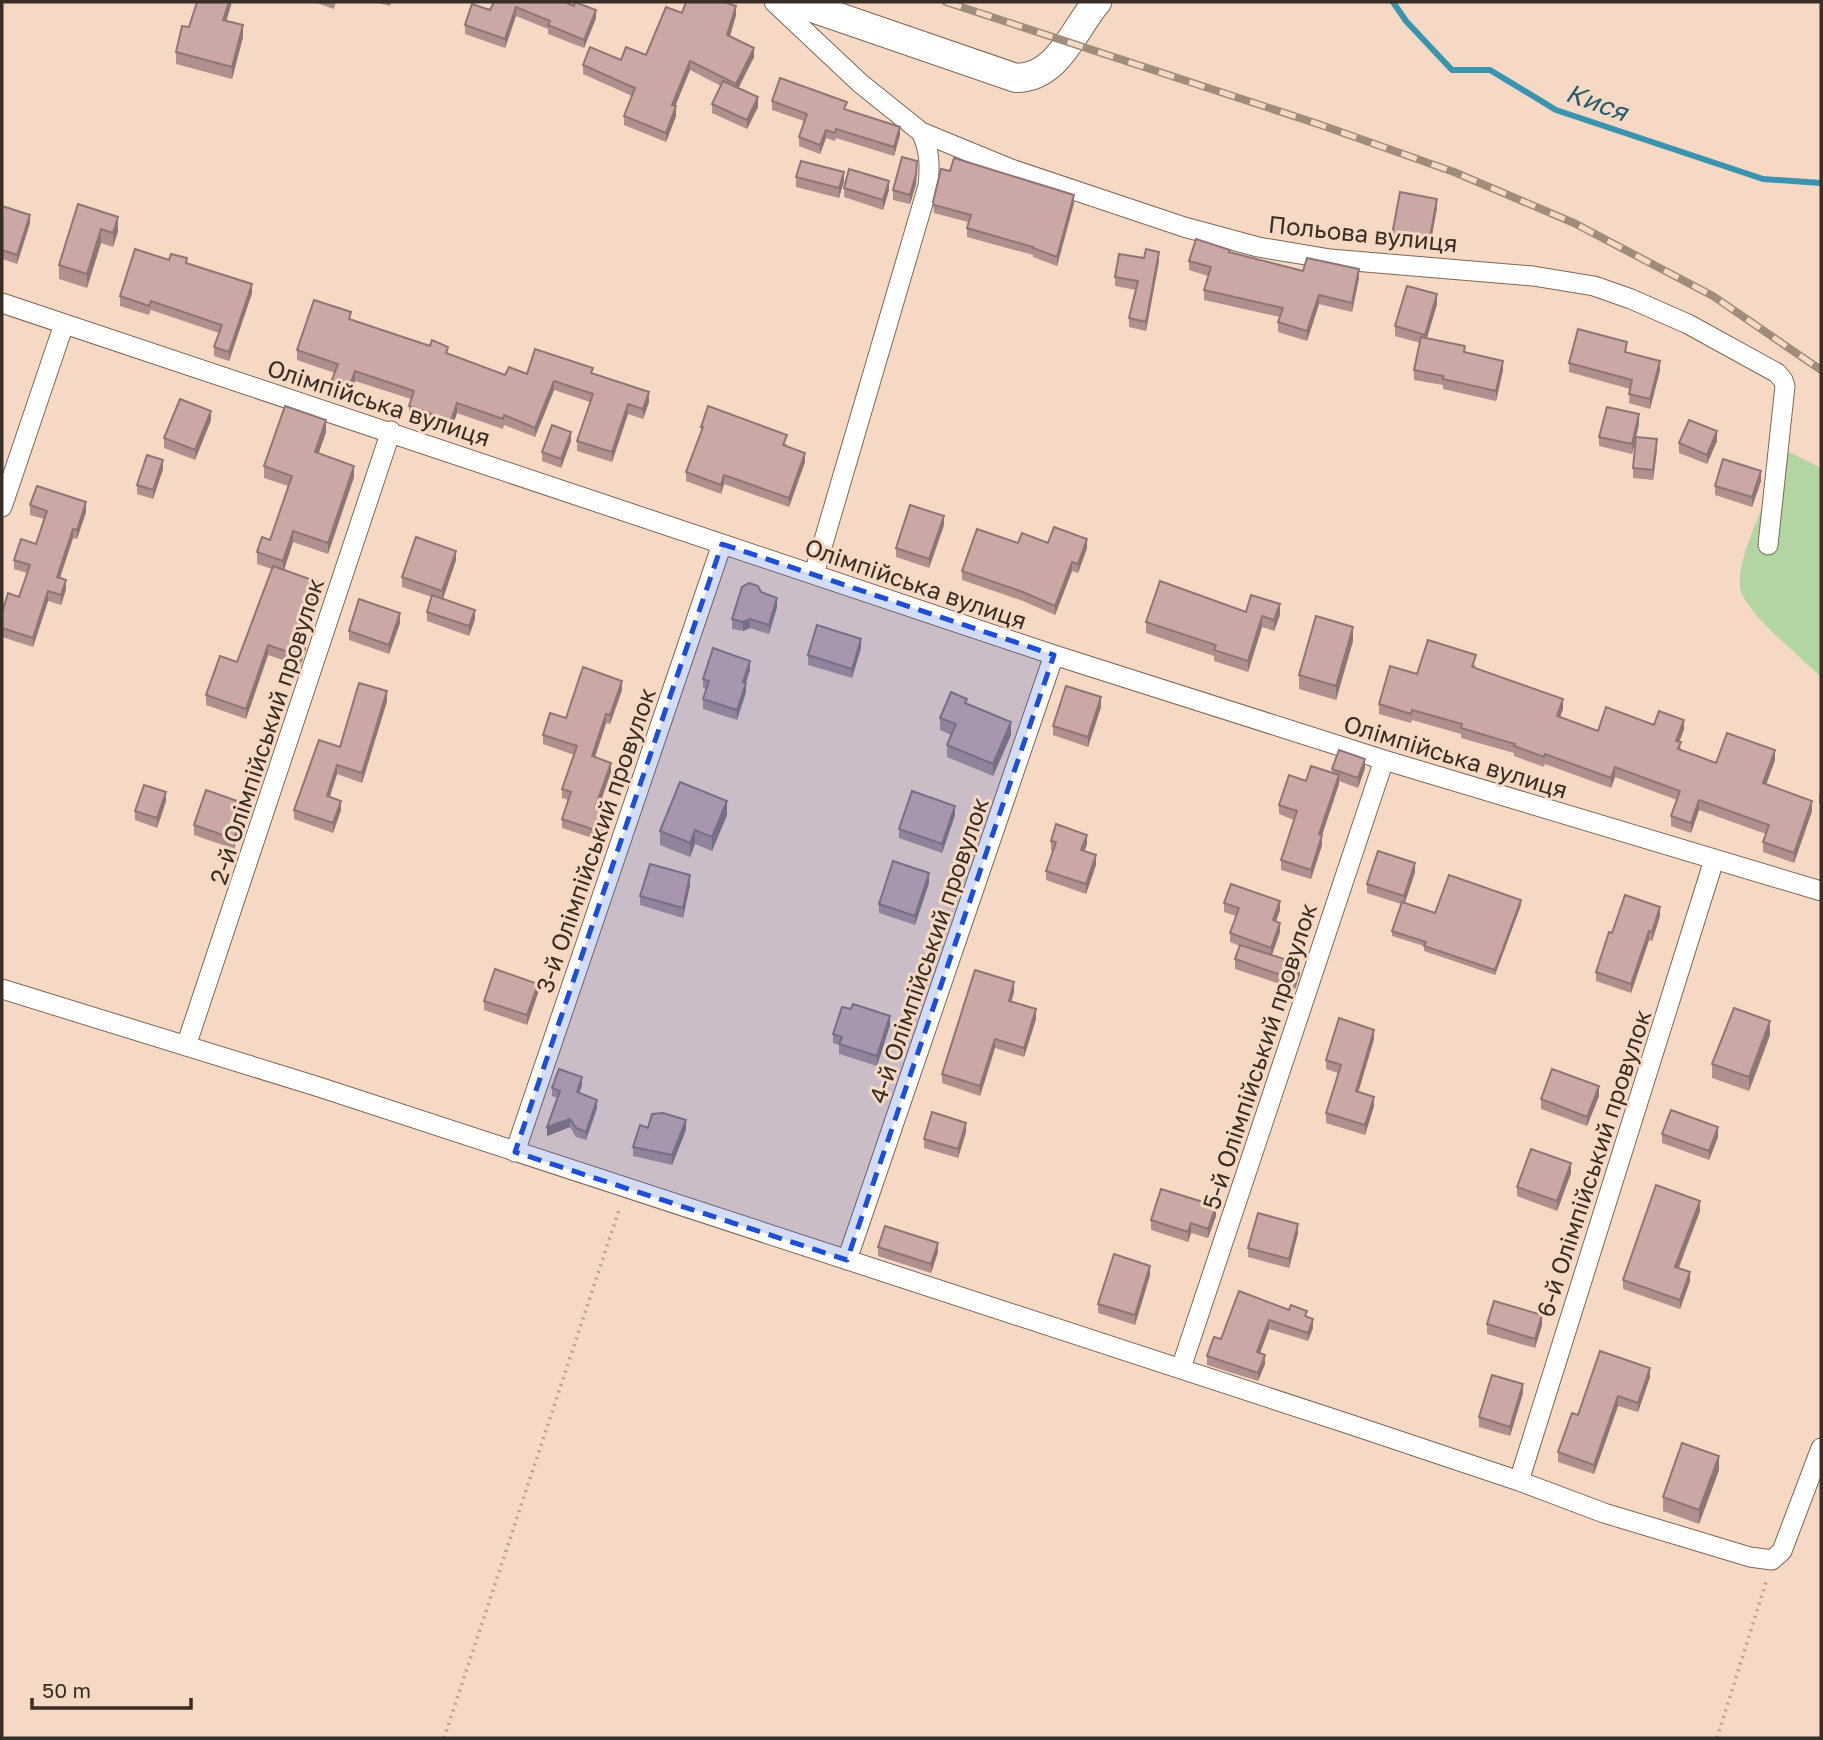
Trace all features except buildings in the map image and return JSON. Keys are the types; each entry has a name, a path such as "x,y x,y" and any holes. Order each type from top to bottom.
{"street":[{"name":"Польова вулиця","path":"774,2 860,83 921,132 1012,169 1184,227 1245,244 1331,259 1509,273 1577,283 1631,299 1688,324 1777,373 1784,383 1768,545"},
{"path":"795,2 1016,78 1034,77 1047,68 1097,2"},
{"path":"814,574 928,186 928,147 921,132"},
{"name":"Олімпійська вулиця","path":"2,303 1054,655 1384,760 1821,891"},
{"path":"2,507 64,324"},
{"name":"2-й Олімпійський провулок","path":"186,1046 391,431"},
{"name":"3-й Олімпійський провулок","path":"515,1152 722,544"},
{"name":"4-й Олімпійський провулок","path":"847,1260 1054,655"},
{"name":"5-й Олімпійський провулок","path":"1181,1368 1384,760"},
{"name":"6-й Олімпійський провулок","path":"1519,1481 1714,860"},
{"path":"2,989 1181,1368 1519,1481 1580,1505 1749,1557 1772,1560 1778,1556 1785,1545 1821,1448"}],"path":[{"path":"444,1738 627,1188"},
{"path":"1717,1738 1772,1560"}],"highlighted area":[{"path":"722,544 1054,655 847,1260 515,1152"}],"green space":[{"path":"1789,452 1821,468 1821,677 1757,615 1742,594 1740,581 1748,544"}],"waterway":[{"name":"Кися","path":"1393,2 1406,21 1452,70 1490,70 1556,110 1763,179 1821,183"}],"railway":[{"path":"946,2 1318,124 1454,172 1574,223 1713,296 1821,370"}]}
